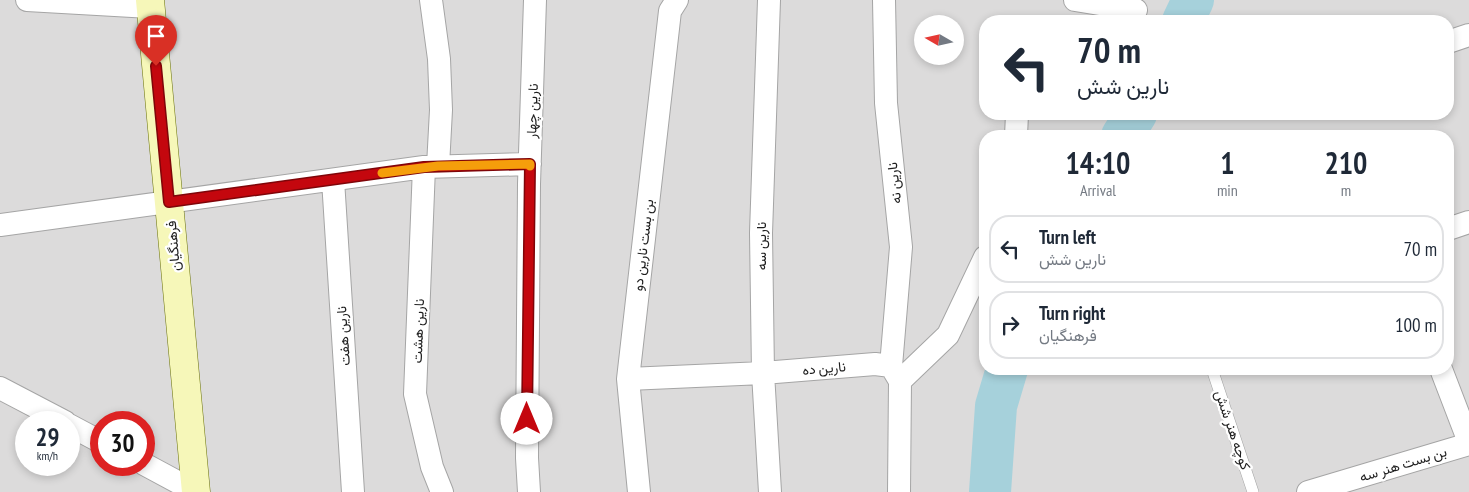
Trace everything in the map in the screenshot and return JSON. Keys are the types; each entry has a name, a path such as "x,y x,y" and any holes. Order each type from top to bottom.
{"main road":[{"name":"فرهنگیان","path":"150,4 196,492"}],"street":[{"path":"27,0 150,4"},
{"name":"نارین هشت","path":"431,0 439,59 441,110 431,166 416,394 432,467 442,492"},
{"name":"نارین چهار","path":"530,492 527,458 530,164 535,0"},
{"name":"بن بست نارین دو","path":"640,492 628,379 670,11 676,0"},
{"name":"نارین سه","path":"770,0 761,234 762,373 770,492"},
{"name":"نارین نه","path":"884,0 886,103 901,247 896,374"},
{"path":"1075,0 1136,10"},
{"path":"1454,40 1469,35"},
{"path":"0,225 431,166 530,164"},
{"name":"نارین هفت","path":"332,180 353,492"},
{"path":"1454,227 1469,222"},
{"path":"899,492 896,374 948,335 979,270"},
{"name":"نارین ده","path":"628,379 762,373 875,364 896,374"},
{"path":"1443,375 1469,443"},
{"path":"0,388 44,411"},
{"name":"بن بست هنر سه","path":"1308,492 1469,443"},
{"path":"155,470 196,492"}],"lane":[{"name":"کوچه هنر شش","path":"1214,375 1253,492"}],"shaded area":[{"path":"0,0 1469,0 1469,492 0,492"}],"waterway":[{"path":"1186,15 1193,0"},
{"path":"1126,130 1132,120"},
{"path":"990,492 996,406 1005,375"}],"slow traffic":[{"path":"382,173 438,166 530,164 530,166"}],"route":[{"path":"156,66 169,202 424,167 530,164 527,419"}]}
